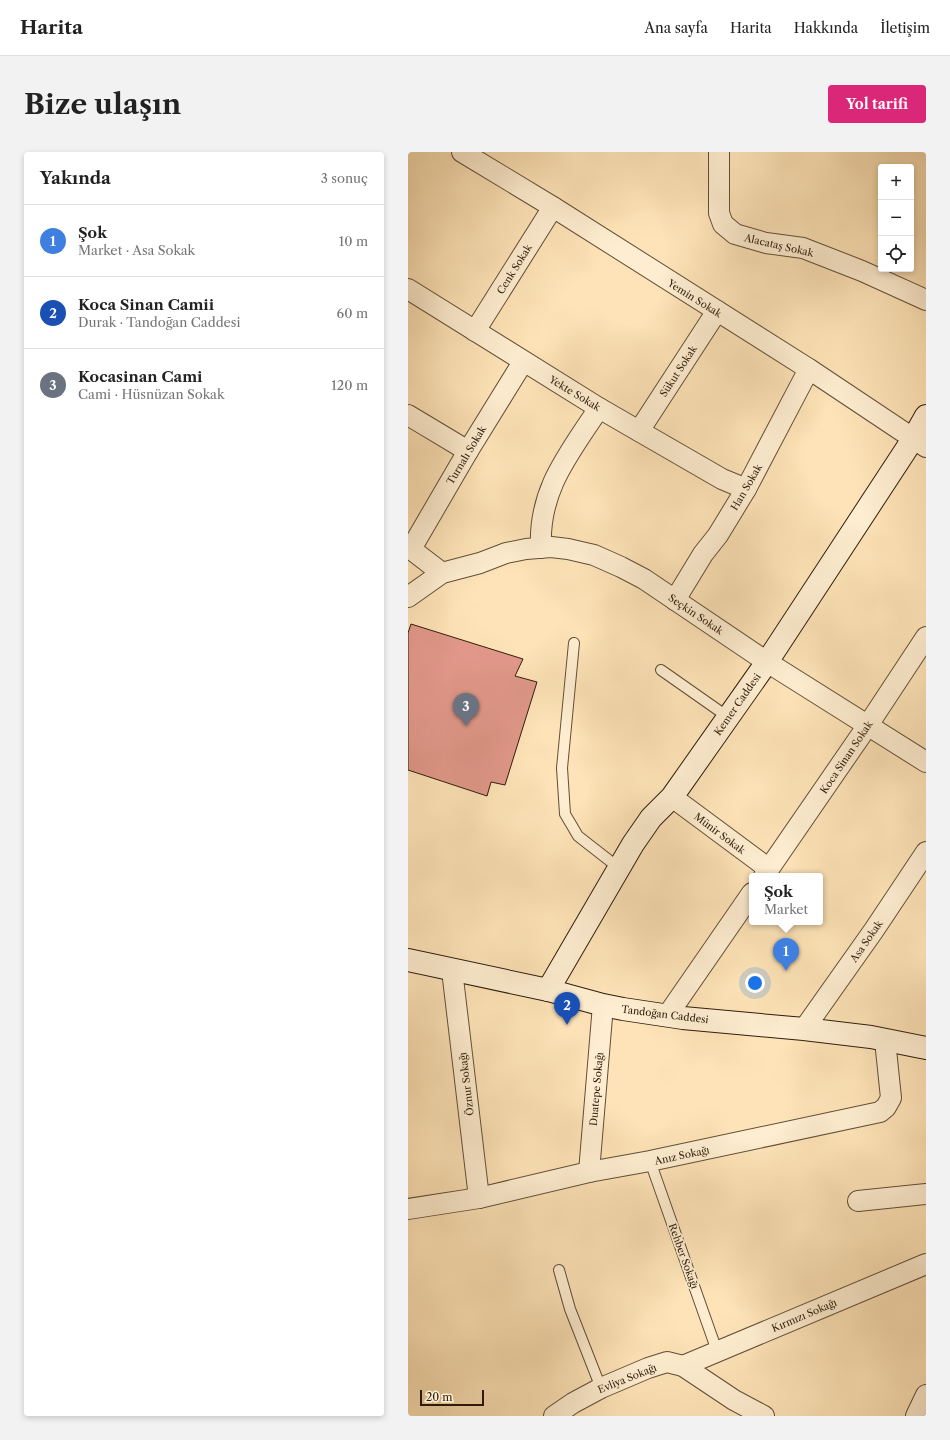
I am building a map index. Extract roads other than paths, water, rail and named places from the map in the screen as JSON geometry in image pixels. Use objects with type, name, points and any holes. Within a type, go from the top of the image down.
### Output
[{"type":"street","name":"Yemin Sokak","points":[[462,152],[553,207],[809,369],[919,443]]},
{"type":"street","name":"Alacataş Sokak","points":[[719,152],[719,213],[723,224],[735,234],[766,243],[803,248],[862,271],[926,300]]},
{"type":"street","name":"Cenk Sokak","points":[[475,330],[553,207]]},
{"type":"street","name":"Yekte Sokak","points":[[408,289],[599,408],[722,478],[746,489]]},
{"type":"street","name":"Sükut Sokak","points":[[639,430],[717,312]]},
{"type":"street","name":"Turnalı Sokak","points":[[410,548],[523,362]]},
{"type":"street","name":"Han Sokak","points":[[675,600],[746,489],[809,369]]},
{"type":"street","points":[[541,548],[542,523],[548,496],[554,480],[599,408]]},
{"type":"street","points":[[408,415],[468,451]]},
{"type":"street","name":"Kemer Caddesi","points":[[548,990],[641,831],[651,818],[672,797],[919,443],[926,416]]},
{"type":"street","name":"Seçkin Sokak","points":[[442,573],[480,563],[506,553],[541,548],[551,547],[568,549],[594,555],[644,579],[766,662],[926,762]]},
{"type":"street","points":[[408,597],[442,573],[410,548]]},
{"type":"street","name":"Koca Sinan Sokak","points":[[766,872],[868,725],[926,637]]},
{"type":"street","name":"Münir Sokak","points":[[672,797],[766,872]]},
{"type":"street","name":"Asa Sokak","points":[[804,1029],[874,930],[926,852]]},
{"type":"street","points":[[667,1016],[749,897]]},
{"type":"street","name":"Tandoğan Caddesi","points":[[408,960],[548,990],[603,1005],[667,1016],[804,1029],[885,1040],[926,1048]]},
{"type":"street","name":"Öznur Sokağı","points":[[452,970],[479,1198]]},
{"type":"street","name":"Duatepe Sokağı","points":[[589,1172],[603,1005]]},
{"type":"street","name":"Anız Sokağı","points":[[408,1208],[479,1198],[589,1172],[650,1162],[880,1112],[886,1107],[892,1098],[885,1040]]},
{"type":"street","points":[[858,1200],[926,1194]]},
{"type":"street","name":"Kırmızı Sokağı","points":[[683,1366],[926,1264]]},
{"type":"street","name":"Evliya Sokağı","points":[[554,1416],[573,1403],[601,1388],[648,1368],[667,1362],[683,1366],[730,1408],[764,1416]]},
{"type":"street","points":[[916,1416],[926,1395]]},
{"type":"lane","points":[[574,643],[562,768],[565,814],[578,836],[619,868]]},
{"type":"lane","points":[[661,670],[728,717]]},
{"type":"lane","name":"Rehber Sokağı","points":[[650,1162],[717,1351]]},
{"type":"lane","points":[[559,1270],[570,1309],[601,1388]]},
{"type":"place","name":"Kocasinan Cami","points":[[466,726]]},
{"type":"place","name":"Şok","points":[[786,971]]},
{"type":"place","name":"Koca Sinan Camii","points":[[567,1025]]}]
